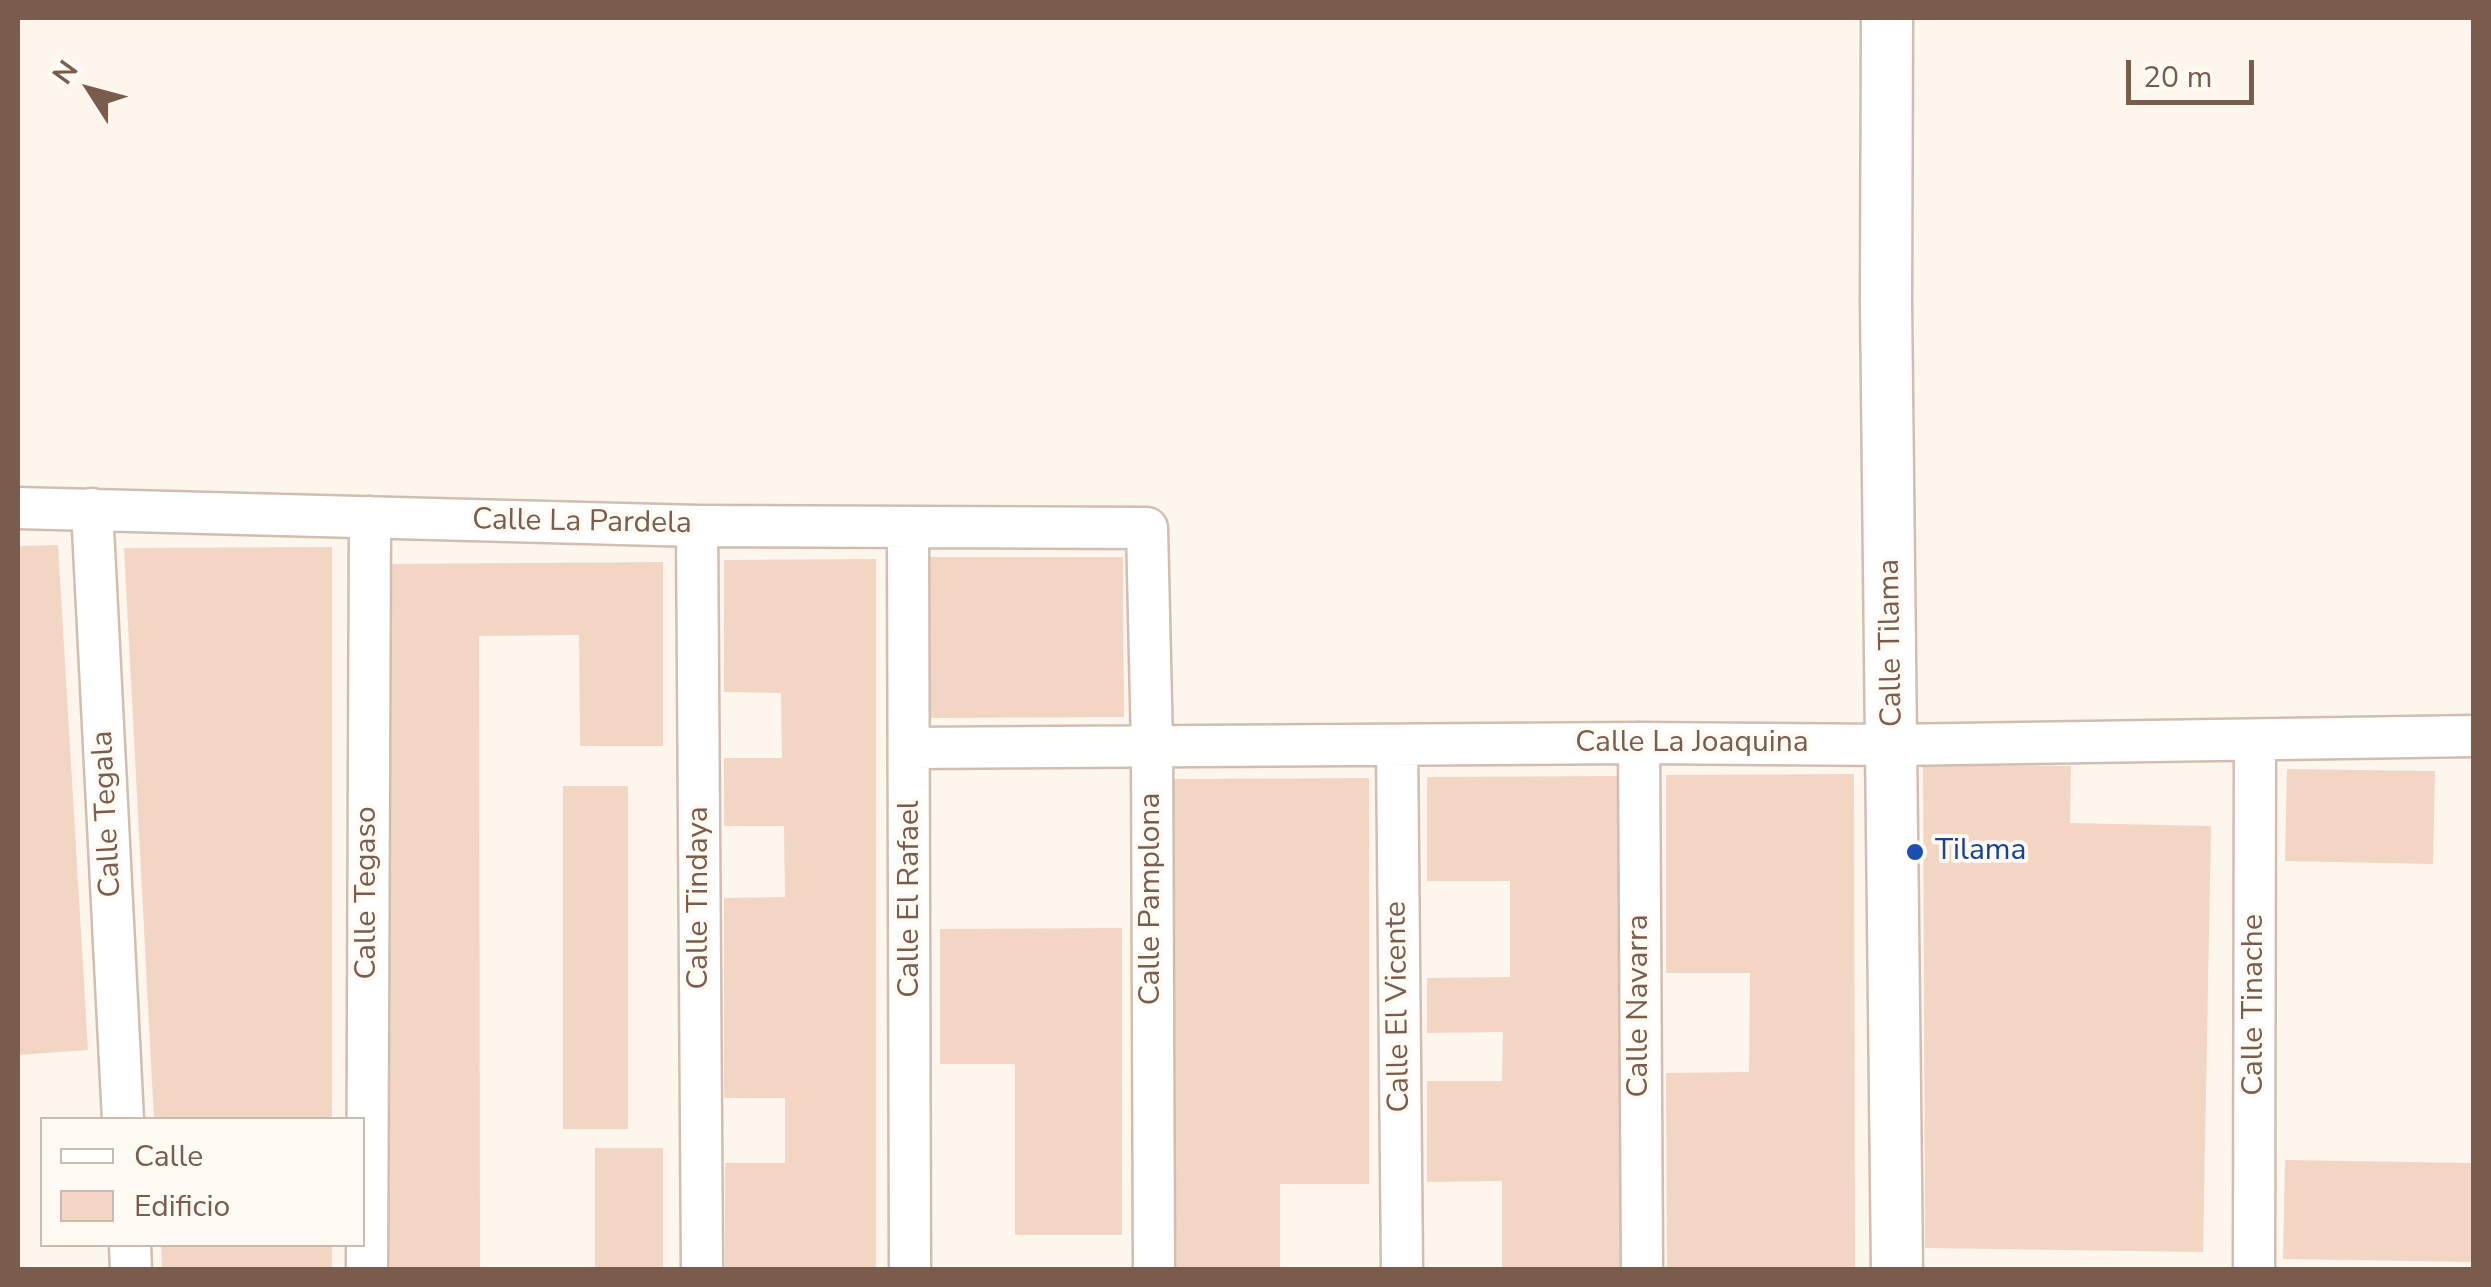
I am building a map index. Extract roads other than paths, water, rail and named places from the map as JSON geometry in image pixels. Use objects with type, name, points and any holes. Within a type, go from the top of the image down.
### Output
[{"type":"street","name":"Calle Tilama","points":[[1888,18],[1886,302],[1897,1270]]},
{"type":"street","name":"Calle La Pardela","points":[[18,508],[697,526],[1147,528]]},
{"type":"street","name":"Calle Tegala","points":[[92,509],[123,1117]]},
{"type":"street","name":"Calle Tegaso","points":[[366,1270],[370,518]]},
{"type":"street","name":"Calle Tindaya","points":[[697,526],[702,1270]]},
{"type":"street","name":"Calle El Rafael","points":[[908,528],[910,1270]]},
{"type":"street","name":"Calle Pamplona","points":[[1147,528],[1154,1270]]},
{"type":"street","name":"Calle La Joaquina","points":[[911,748],[1893,745],[2474,736]]},
{"type":"street","name":"Calle Tinache","points":[[2254,1270],[2256,740]]},
{"type":"street","name":"Calle Navarra","points":[[1639,743],[1642,1270]]},
{"type":"street","name":"Calle El Vicente","points":[[1397,745],[1402,1270]]},
{"type":"place","name":"Tilama","points":[[1915,852]]}]
